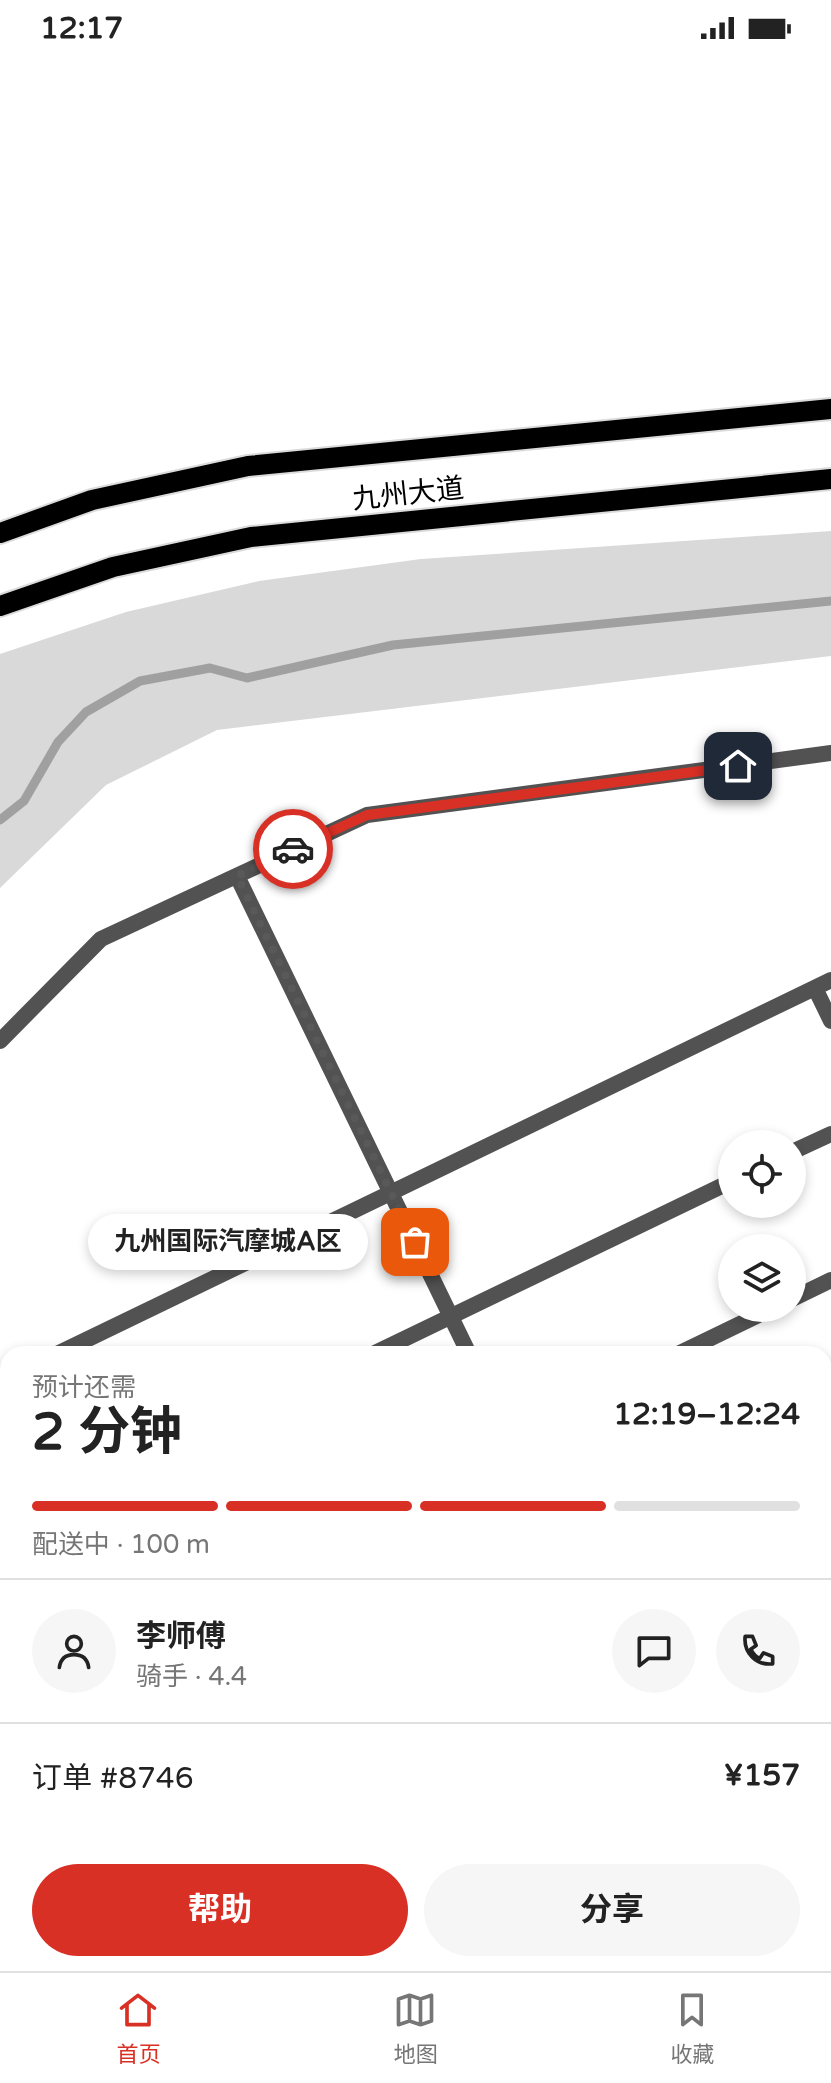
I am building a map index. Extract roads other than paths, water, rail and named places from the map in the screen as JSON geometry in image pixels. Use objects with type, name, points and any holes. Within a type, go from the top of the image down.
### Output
[{"type":"main road","name":"九州大道","points":[[0,533],[92,500],[248,466],[831,409]]},
{"type":"main road","name":"九州大道","points":[[0,606],[113,567],[251,537],[831,479]]},
{"type":"lane","points":[[0,1041],[101,939],[367,815],[831,753]]},
{"type":"lane","points":[[237,876],[465,1346]]},
{"type":"lane","points":[[74,1346],[831,980]]},
{"type":"lane","points":[[815,988],[831,1021]]},
{"type":"lane","points":[[806,1146],[831,1134]]},
{"type":"lane","points":[[389,1346],[718,1188]]},
{"type":"lane","points":[[806,1292],[831,1280]]},
{"type":"lane","points":[[695,1346],[744,1322]]},
{"type":"waterway","points":[[0,820],[24,801],[58,742],[86,712],[140,681],[210,668],[247,678],[393,645],[831,601]]},
{"type":"place","name":"九州国际汽摩城A区","points":[[415,1242]]}]
